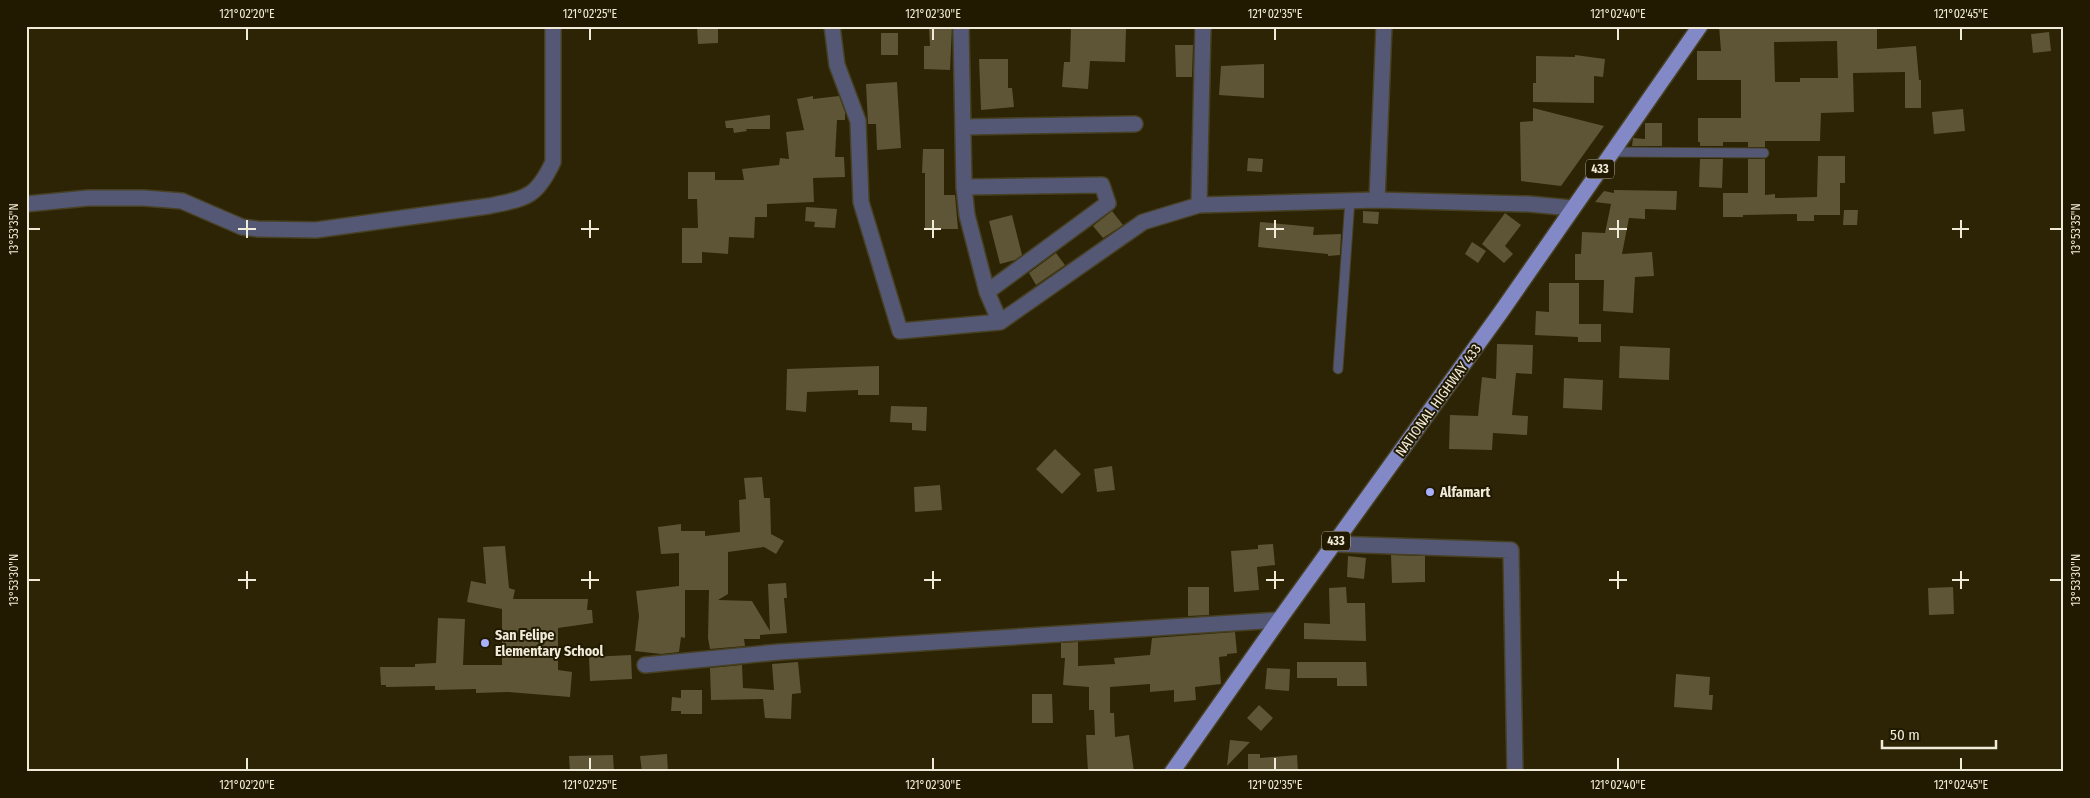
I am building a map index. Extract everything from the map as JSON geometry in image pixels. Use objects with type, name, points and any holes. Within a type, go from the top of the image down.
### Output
[{"type":"main road","name":"NATIONAL HIGHWAY 433","points":[[1172,772],[1278,620],[1501,312],[1700,26]]},
{"type":"street","points":[[26,204],[88,198],[163,199],[182,201],[242,227],[316,230],[514,201],[534,192],[544,180],[553,162],[554,26]]},
{"type":"street","points":[[832,26],[837,66],[858,121],[861,202],[900,331],[1000,322],[1143,222],[1199,205],[1376,200],[1529,204],[1572,208]]},
{"type":"street","points":[[961,26],[964,187],[967,216],[987,292],[1000,322]]},
{"type":"street","points":[[1199,205],[1203,26]]},
{"type":"street","points":[[1376,200],[1384,26]]},
{"type":"street","points":[[964,126],[1135,124]]},
{"type":"street","points":[[964,187],[1102,185],[1108,203],[987,292]]},
{"type":"street","points":[[1334,544],[1511,550],[1516,772]]},
{"type":"street","points":[[645,665],[779,652],[1278,620]]},
{"type":"lane","points":[[1612,152],[1764,153]]},
{"type":"lane","points":[[1338,368],[1350,200]]},
{"type":"building","points":[[697,26],[718,26],[718,43],[698,44]]},
{"type":"building","points":[[929,26],[952,26],[950,70],[924,69],[924,46],[930,46]]},
{"type":"building","points":[[1071,26],[1107,26],[1107,29],[1126,29],[1125,62],[1090,61],[1088,89],[1062,87],[1064,62],[1070,62]]},
{"type":"building","points":[[1719,26],[1877,26],[1877,49],[1916,46],[1919,80],[1921,80],[1921,108],[1905,108],[1905,72],[1853,73],[1854,112],[1821,113],[1820,141],[1765,141],[1765,147],[1748,147],[1748,142],[1723,142],[1723,146],[1700,146],[1700,142],[1698,142],[1698,118],[1741,118],[1741,80],[1697,80],[1697,51],[1721,51]],"holes":[[[1837,41],[1838,78],[1800,78],[1800,82],[1775,82],[1774,42]]]},
{"type":"building","points":[[2049,32],[2051,51],[2033,53],[2031,34]]},
{"type":"building","points":[[881,33],[898,33],[898,55],[881,55]]},
{"type":"building","points":[[1175,45],[1193,45],[1192,77],[1176,77]]},
{"type":"building","points":[[1575,55],[1605,59],[1603,77],[1594,76],[1594,103],[1533,102],[1533,83],[1536,83],[1536,56],[1575,57]]},
{"type":"building","points":[[979,59],[1008,59],[1008,88],[1012,88],[1014,107],[981,110]]},
{"type":"building","points":[[1264,64],[1264,98],[1219,95],[1221,66]]},
{"type":"building","points":[[897,82],[901,148],[877,150],[876,124],[868,124],[866,84]]},
{"type":"building","points":[[813,96],[813,99],[839,96],[845,112],[845,120],[837,120],[835,157],[844,157],[845,177],[813,178],[814,202],[767,204],[767,217],[755,217],[754,238],[729,237],[728,254],[702,252],[702,263],[682,263],[682,228],[698,228],[697,199],[688,199],[688,172],[715,172],[715,180],[744,180],[742,169],[779,165],[780,158],[789,159],[786,132],[804,130],[797,99]]},
{"type":"building","points":[[1533,108],[1604,126],[1561,186],[1521,181],[1520,122],[1533,121]]},
{"type":"building","points":[[1963,109],[1965,131],[1934,134],[1932,112]]},
{"type":"building","points":[[770,115],[770,129],[746,129],[747,131],[734,133],[733,128],[726,128],[725,121]]},
{"type":"building","points":[[1645,123],[1662,123],[1662,146],[1632,146],[1633,138],[1645,139]]},
{"type":"building","points":[[923,149],[944,149],[944,195],[955,195],[958,229],[925,229],[925,173],[922,173]]},
{"type":"building","points":[[1818,156],[1845,156],[1845,183],[1840,183],[1840,215],[1814,215],[1814,221],[1797,221],[1797,214],[1723,217],[1723,193],[1748,193],[1748,159],[1765,159],[1765,195],[1775,194],[1775,198],[1817,197]]},
{"type":"building","points":[[1248,158],[1263,159],[1262,172],[1247,171]]},
{"type":"building","points":[[1700,159],[1723,159],[1722,188],[1699,187]]},
{"type":"building","points":[[1614,190],[1677,191],[1676,210],[1645,209],[1645,219],[1629,218],[1622,254],[1652,252],[1654,276],[1635,277],[1633,313],[1603,311],[1604,280],[1575,280],[1575,254],[1581,254],[1582,232],[1605,233],[1611,204],[1595,202],[1604,191],[1614,193]]},
{"type":"building","points":[[806,207],[837,209],[835,228],[814,227],[815,222],[805,221]]},
{"type":"building","points":[[1844,210],[1858,210],[1857,225],[1843,225]]},
{"type":"building","points":[[1112,211],[1123,225],[1103,238],[1093,226]]},
{"type":"building","points":[[1363,211],[1379,212],[1378,224],[1363,223]]},
{"type":"building","points":[[1505,213],[1521,225],[1505,246],[1513,254],[1504,263],[1482,244]]},
{"type":"building","points":[[1012,215],[1022,255],[1015,260],[1000,264],[989,221]]},
{"type":"building","points":[[1260,222],[1314,227],[1313,235],[1341,234],[1340,255],[1328,256],[1328,254],[1258,247]]},
{"type":"building","points":[[1472,242],[1486,251],[1478,263],[1465,254]]},
{"type":"building","points":[[1056,253],[1065,265],[1036,285],[1029,273]]},
{"type":"building","points":[[1549,283],[1579,283],[1579,324],[1601,324],[1601,342],[1578,342],[1578,337],[1535,335],[1536,311],[1549,312]]},
{"type":"building","points":[[1497,344],[1533,345],[1532,374],[1516,373],[1512,415],[1528,416],[1527,435],[1493,433],[1492,450],[1449,449],[1450,415],[1478,416],[1482,377],[1496,379]]},
{"type":"building","points":[[1620,346],[1670,348],[1669,380],[1619,378]]},
{"type":"building","points":[[879,366],[879,395],[858,395],[858,390],[807,392],[806,412],[786,410],[787,369]]},
{"type":"building","points":[[1564,378],[1603,380],[1602,410],[1563,408]]},
{"type":"building","points":[[891,406],[927,407],[926,431],[912,430],[912,423],[890,422]]},
{"type":"building","points":[[1055,449],[1081,474],[1062,494],[1036,469]]},
{"type":"building","points":[[1112,466],[1115,490],[1097,492],[1094,469]]},
{"type":"building","points":[[762,477],[764,498],[770,498],[771,534],[784,541],[776,554],[764,547],[728,552],[728,594],[718,600],[752,601],[770,631],[768,584],[786,583],[787,598],[784,598],[787,633],[760,635],[760,639],[744,639],[745,646],[710,649],[708,638],[709,590],[685,590],[685,638],[681,637],[679,652],[661,654],[635,651],[639,616],[636,591],[679,586],[679,553],[661,554],[658,527],[681,524],[681,531],[705,531],[705,536],[740,532],[739,500],[746,499],[744,478]]},
{"type":"building","points":[[940,485],[942,510],[915,512],[914,487]]},
{"type":"building","points":[[1273,544],[1275,565],[1257,567],[1259,590],[1234,592],[1231,551],[1258,549],[1258,545]]},
{"type":"building","points":[[505,546],[509,588],[515,590],[513,599],[588,599],[587,610],[592,610],[593,623],[558,628],[558,670],[572,672],[570,697],[508,692],[476,693],[476,689],[435,690],[435,686],[386,687],[386,685],[381,685],[380,667],[415,667],[415,664],[436,663],[438,618],[465,619],[463,665],[502,665],[502,609],[467,602],[471,581],[486,584],[483,547]]},
{"type":"building","points":[[1391,555],[1425,556],[1425,582],[1392,583]]},
{"type":"building","points":[[1348,556],[1366,558],[1364,579],[1347,577]]},
{"type":"building","points":[[1188,587],[1209,587],[1209,615],[1188,616]]},
{"type":"building","points":[[1346,587],[1347,603],[1365,603],[1366,641],[1304,639],[1304,623],[1330,624],[1329,588]]},
{"type":"building","points":[[1953,587],[1954,614],[1929,615],[1928,588]]},
{"type":"building","points":[[1235,632],[1237,653],[1219,657],[1221,684],[1195,687],[1196,700],[1174,702],[1174,690],[1150,692],[1150,684],[1110,687],[1110,713],[1114,713],[1115,737],[1129,735],[1134,772],[1088,772],[1086,735],[1095,735],[1094,710],[1089,710],[1089,687],[1063,685],[1065,658],[1061,658],[1061,643],[1078,642],[1078,666],[1115,664],[1114,658],[1150,655],[1152,638]]},
{"type":"building","points":[[631,655],[632,679],[590,681],[589,657]]},
{"type":"building","points":[[798,662],[801,693],[792,694],[791,719],[765,718],[763,699],[711,700],[710,668],[742,665],[743,688],[774,690],[772,664]]},
{"type":"building","points":[[1297,662],[1366,662],[1367,686],[1337,686],[1337,678],[1297,678]]},
{"type":"building","points":[[1267,668],[1290,669],[1289,691],[1265,689]]},
{"type":"building","points":[[1676,674],[1710,677],[1709,695],[1713,695],[1712,710],[1674,707]]},
{"type":"building","points":[[681,690],[702,690],[702,714],[681,714],[681,711],[671,711],[672,697],[681,698]]},
{"type":"building","points":[[1032,694],[1052,694],[1053,723],[1032,723]]},
{"type":"building","points":[[1259,705],[1273,718],[1261,731],[1247,718]]},
{"type":"building","points":[[1230,740],[1250,742],[1227,766]]},
{"type":"building","points":[[667,754],[668,772],[642,772],[640,756]]},
{"type":"building","points":[[1248,754],[1260,754],[1260,758],[1297,755],[1298,772],[1248,771]]},
{"type":"building","points":[[613,755],[614,772],[570,772],[569,756]]},
{"type":"place","name":"Alfamart","points":[[1430,492]]},
{"type":"place","name":"San Felipe Elementary School","points":[[485,643]]}]
